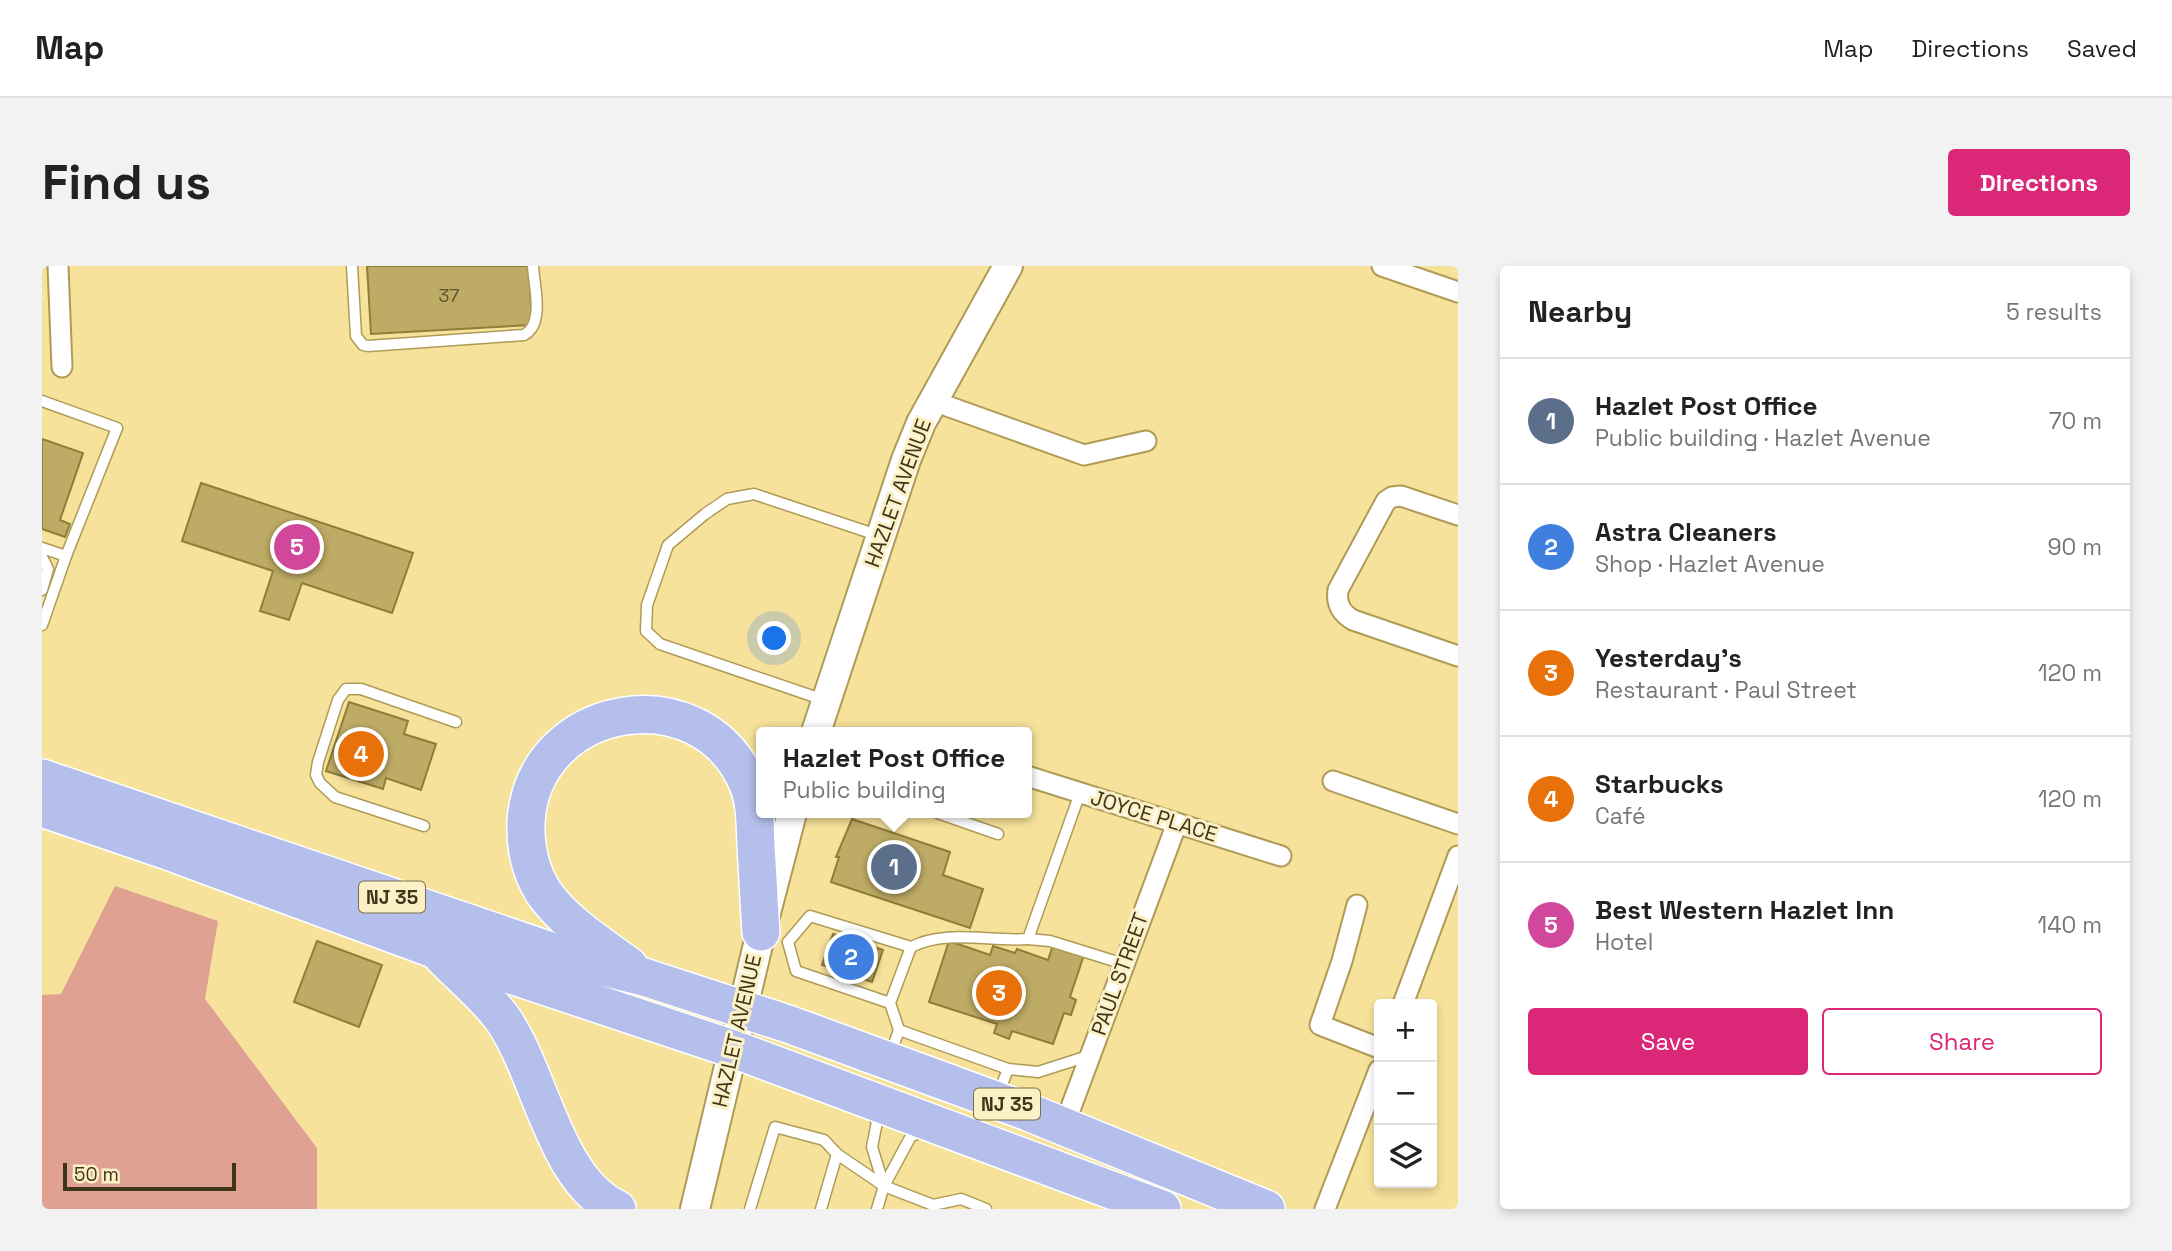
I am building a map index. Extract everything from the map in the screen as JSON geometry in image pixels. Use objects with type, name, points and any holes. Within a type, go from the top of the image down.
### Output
[{"type":"highway","points":[[643,976],[565,917],[538,882],[527,851],[527,810],[541,770],[570,738],[590,725],[617,716],[666,716],[689,724],[719,743],[735,760],[748,784],[754,806],[774,937]]},
{"type":"highway","name":"NJ 35","points":[[42,778],[586,963],[643,976],[743,1009],[893,1046],[1002,1084],[1064,1126],[1266,1209]]},
{"type":"highway","name":"NJ 35","points":[[42,808],[165,850],[436,950],[733,1049],[1162,1209]]},
{"type":"highway","points":[[436,950],[502,1018],[524,1057],[566,1155],[578,1176],[593,1193],[617,1209]]},
{"type":"street","points":[[58,266],[62,367]]},
{"type":"street","name":"HAZLET AVENUE","points":[[818,727],[906,460],[921,423],[1008,266]]},
{"type":"street","points":[[1382,266],[1458,292]]},
{"type":"street","points":[[933,401],[1084,455],[1146,441]]},
{"type":"street","points":[[1458,515],[1401,496],[1386,501],[1338,590],[1336,600],[1343,614],[1353,620],[1458,656]]},
{"type":"street","name":"JOYCE PLACE","points":[[1032,778],[1282,856]]},
{"type":"street","points":[[1333,781],[1458,824]]},
{"type":"street","name":"HAZLET AVENUE","points":[[695,1209],[743,1009],[774,937],[791,818]]},
{"type":"street","name":"PAUL STREET","points":[[1064,1126],[1177,823]]},
{"type":"street","points":[[1405,999],[1458,856]]},
{"type":"street","points":[[1357,905],[1342,961],[1320,1025],[1374,1046]]},
{"type":"street","points":[[1325,1209],[1374,1083]]},
{"type":"lane","points":[[352,266],[356,336],[363,345],[368,346],[524,335],[530,332],[536,318],[533,266]]},
{"type":"lane","points":[[42,401],[117,428],[66,556],[42,625]]},
{"type":"lane","points":[[827,701],[660,644],[646,631],[647,604],[658,569],[668,545],[705,514],[727,499],[754,494],[881,537]]},
{"type":"lane","points":[[42,548],[66,556]]},
{"type":"lane","points":[[42,557],[48,569],[42,590]]},
{"type":"lane","points":[[424,826],[335,797],[320,783],[316,775],[318,762],[338,700],[346,689],[361,689],[456,722]]},
{"type":"lane","points":[[1028,939],[1080,793]]},
{"type":"lane","points":[[952,818],[998,834]]},
{"type":"lane","points":[[890,1003],[796,971],[774,937],[810,916],[911,947]]},
{"type":"lane","points":[[893,1046],[890,1003],[911,947],[927,939],[951,937],[1050,941],[1124,964]]},
{"type":"lane","points":[[1002,1084],[1090,1055]]},
{"type":"lane","points":[[860,1096],[877,1122],[872,1147],[884,1185]]},
{"type":"lane","points":[[750,1209],[775,1126],[824,1140],[837,1154],[884,1185],[935,1207],[961,1199],[986,1209]]},
{"type":"lane","points":[[877,1209],[884,1185],[911,1136],[944,1126]]},
{"type":"lane","points":[[821,1209],[837,1154]]},
{"type":"shaded area","points":[[115,886],[218,921],[205,999],[317,1148],[317,1209],[42,1209],[42,995],[61,994]]},
{"type":"building","points":[[367,266],[529,266],[532,325],[371,334]]},
{"type":"building","points":[[42,439],[83,453],[60,520],[70,524],[65,537],[42,529]]},
{"type":"building","points":[[201,483],[413,553],[392,613],[302,583],[289,620],[260,611],[273,571],[182,541]]},
{"type":"building","points":[[349,702],[408,721],[404,734],[436,744],[421,790],[386,778],[383,789],[326,771]]},
{"type":"building","points":[[852,819],[950,852],[943,875],[983,889],[970,928],[831,882],[839,857],[836,857]]},
{"type":"building","points":[[833,934],[883,950],[872,982],[822,965]]},
{"type":"building","points":[[317,941],[382,965],[359,1027],[294,1002]]},
{"type":"building","points":[[949,941],[990,955],[993,946],[1015,953],[1017,949],[1048,960],[1053,945],[1084,955],[1070,997],[1076,1000],[1071,1015],[1064,1013],[1053,1044],[1012,1031],[1009,1039],[994,1033],[997,1024],[929,1002]]},
{"type":"place","name":"Best Western Hazlet Inn","points":[[297,547]]},
{"type":"place","name":"Starbucks","points":[[361,754]]},
{"type":"place","name":"Hazlet Post Office","points":[[894,867]]},
{"type":"place","name":"Astra Cleaners","points":[[851,957]]},
{"type":"place","name":"Yesterday's","points":[[999,993]]}]
